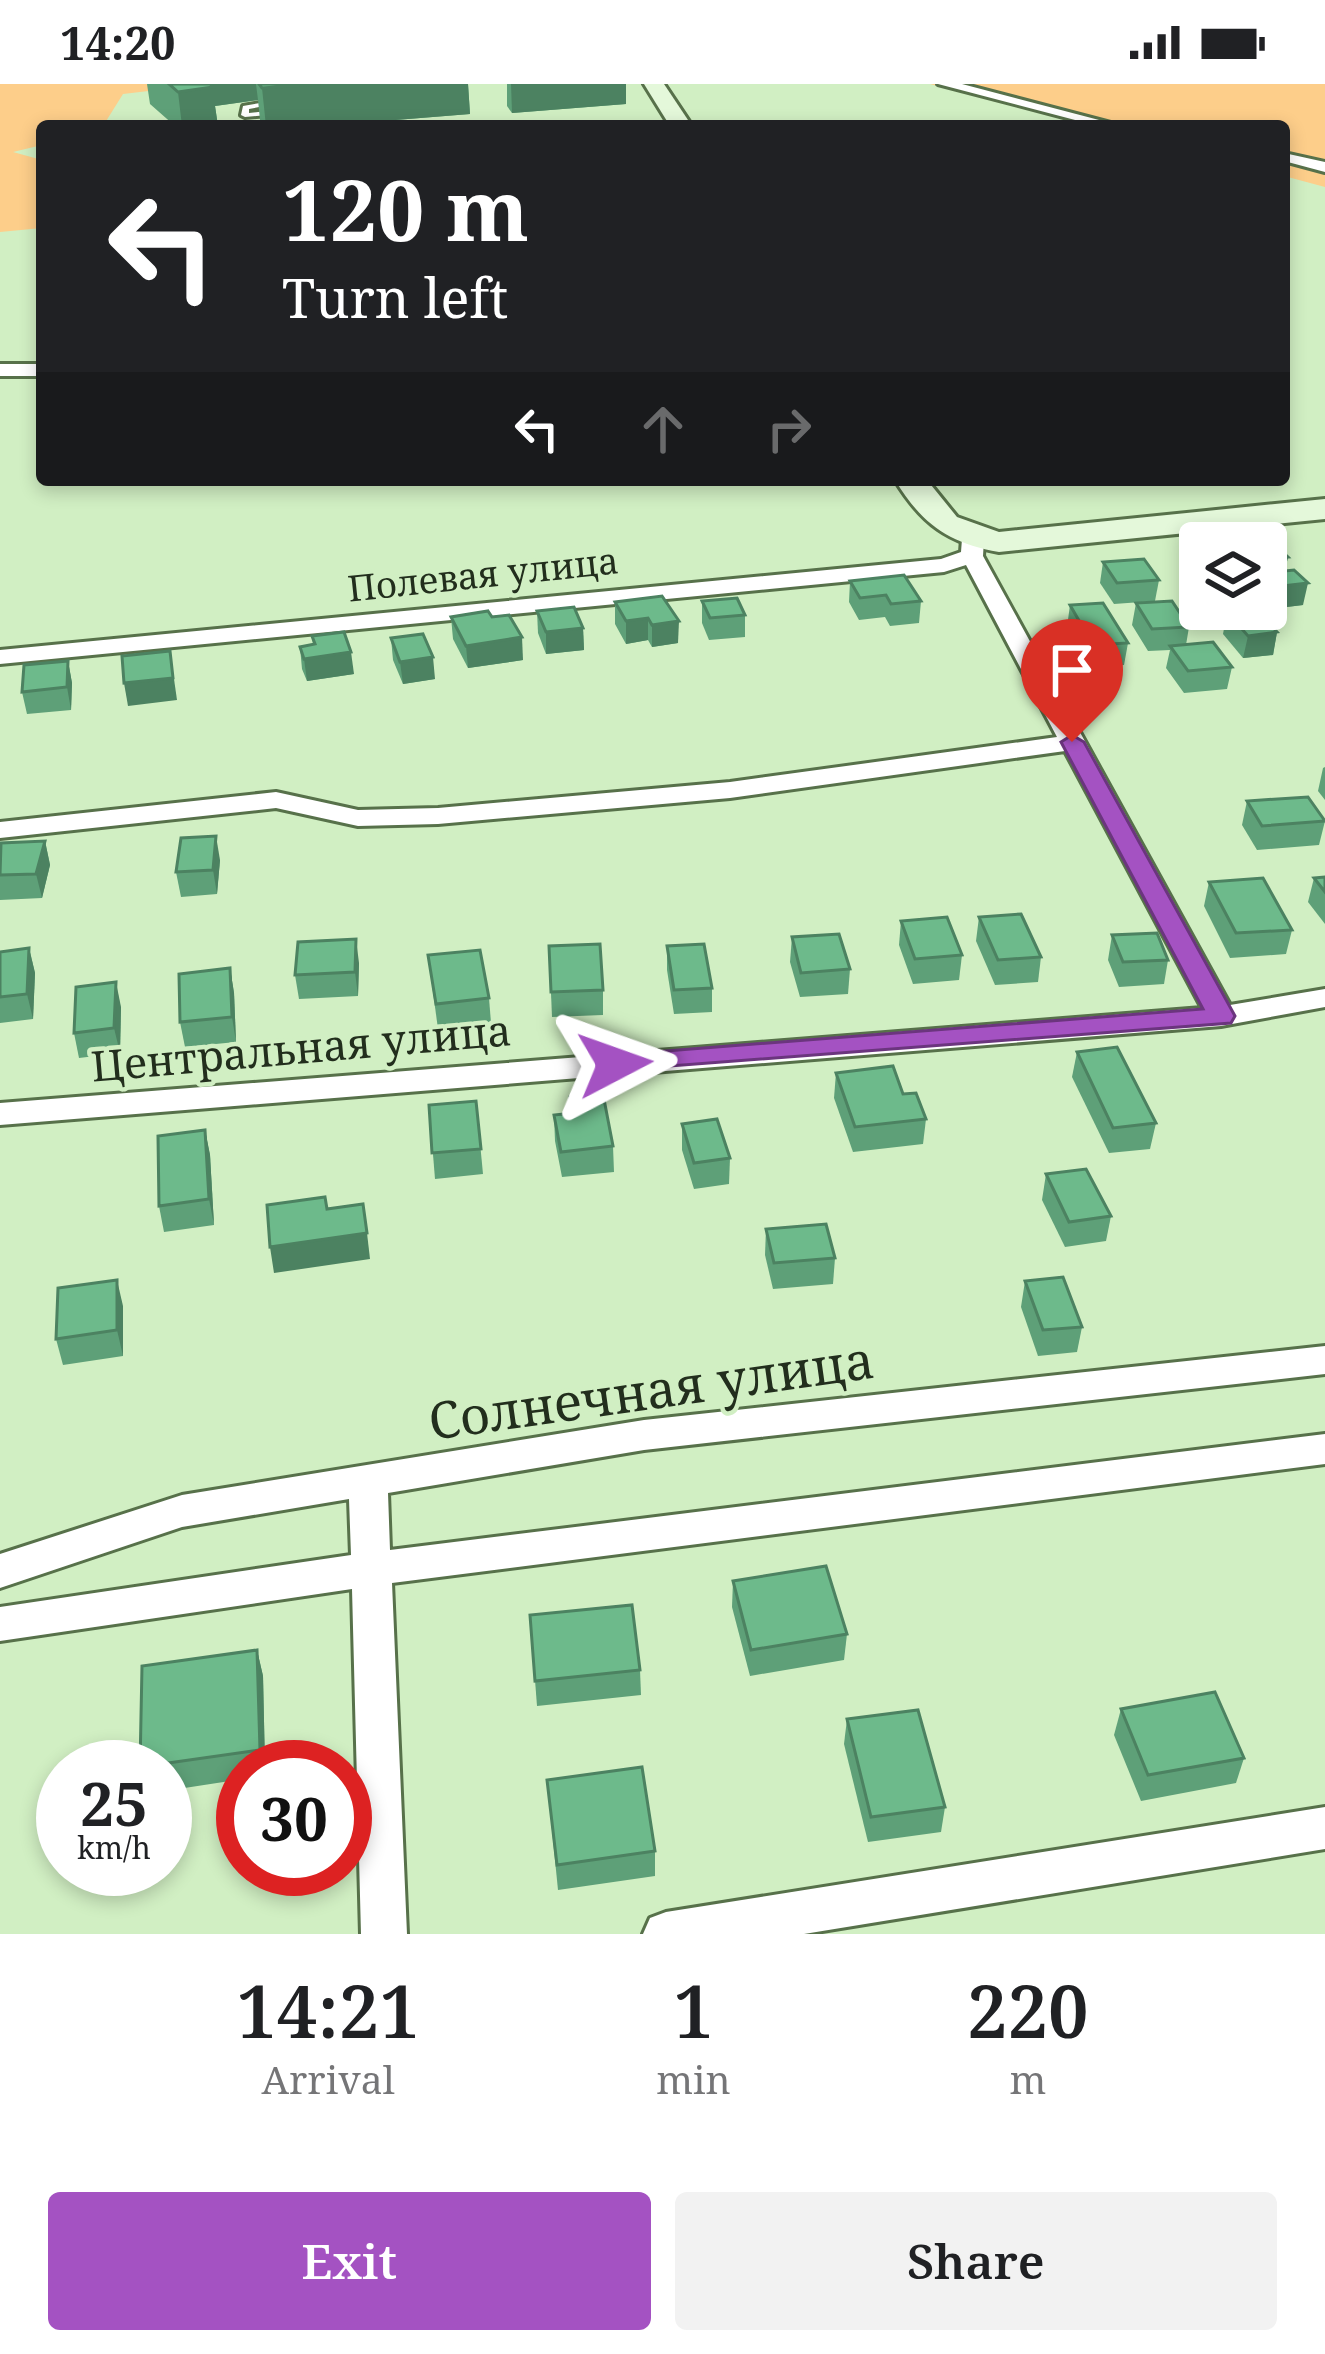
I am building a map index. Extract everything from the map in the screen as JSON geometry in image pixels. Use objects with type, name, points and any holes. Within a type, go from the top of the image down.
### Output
[{"type":"main road","points":[[654,84],[677,120]]},
{"type":"main road","points":[[914,486],[930,514],[973,547],[1325,509]]},
{"type":"street","points":[[945,84],[1090,120]]},
{"type":"street","points":[[1290,159],[1325,167]]},
{"type":"street","points":[[0,370],[36,370]]},
{"type":"street","points":[[973,547],[1072,742],[1221,1016]]},
{"type":"street","name":"Полевая улица","points":[[0,657],[944,565],[973,547]]},
{"type":"street","points":[[0,830],[276,800],[358,818],[438,816],[730,790],[1072,742]]},
{"type":"street","name":"Центральная улица","points":[[0,1114],[1221,1016],[1325,998]]},
{"type":"street","name":"Солнечная улица","points":[[0,1571],[182,1510],[644,1435],[1325,1360]]},
{"type":"street","points":[[0,1624],[371,1569],[1325,1449]]},
{"type":"street","points":[[368,1479],[384,1934]]},
{"type":"street","points":[[666,1934],[1325,1828]]},
{"type":"lane","points":[[288,106],[245,115],[244,107],[288,106]]},
{"type":"shaded area","points":[[0,84],[208,84],[123,94],[107,120],[36,120],[36,146],[13,152],[36,158],[36,229],[0,232]]},
{"type":"shaded area","points":[[930,84],[1325,84],[1325,187],[1290,178],[1290,120],[1068,120]]},
{"type":"building","points":[[169,84],[210,84],[213,87],[178,92]]},
{"type":"building","points":[[259,84],[320,84],[262,88]]},
{"type":"building","points":[[1144,559],[1159,580],[1117,583],[1103,562]]},
{"type":"building","points":[[1294,570],[1308,583],[1287,585],[1287,571]]},
{"type":"building","points":[[904,575],[921,601],[891,604],[886,595],[860,598],[850,581]]},
{"type":"building","points":[[662,596],[679,621],[652,625],[648,618],[626,621],[615,602]]},
{"type":"building","points":[[737,598],[745,615],[710,618],[702,601]]},
{"type":"building","points":[[1172,601],[1179,612],[1179,628],[1152,629],[1136,603]]},
{"type":"building","points":[[1103,603],[1128,643],[1093,645],[1070,605]]},
{"type":"building","points":[[574,607],[583,628],[546,632],[537,611]]},
{"type":"building","points":[[488,611],[492,617],[509,615],[522,637],[466,646],[451,617]]},
{"type":"building","points":[[1243,630],[1277,632],[1248,636]]},
{"type":"building","points":[[344,632],[351,652],[304,659],[300,647],[315,644],[312,636]]},
{"type":"building","points":[[423,634],[433,657],[400,662],[391,638]]},
{"type":"building","points":[[1213,642],[1232,667],[1188,671],[1170,646]]},
{"type":"building","points":[[170,651],[173,678],[124,683],[122,656]]},
{"type":"building","points":[[68,661],[67,687],[22,692],[24,665]]},
{"type":"building","points":[[1308,797],[1325,821],[1262,826],[1247,801]]},
{"type":"building","points":[[216,836],[213,870],[176,872],[181,838]]},
{"type":"building","points":[[45,841],[36,874],[0,875],[1,843]]},
{"type":"building","points":[[1263,878],[1292,930],[1236,933],[1209,882]]},
{"type":"building","points":[[1021,914],[1041,957],[998,960],[979,917]]},
{"type":"building","points":[[947,917],[962,955],[915,959],[901,921]]},
{"type":"building","points":[[1157,933],[1168,960],[1123,962],[1112,935]]},
{"type":"building","points":[[839,934],[850,969],[801,973],[792,937]]},
{"type":"building","points":[[356,939],[355,972],[295,975],[298,942]]},
{"type":"building","points":[[600,944],[603,990],[551,992],[549,946]]},
{"type":"building","points":[[704,944],[712,988],[674,990],[667,946]]},
{"type":"building","points":[[29,948],[27,994],[0,997],[0,952]]},
{"type":"building","points":[[480,950],[489,998],[436,1004],[428,955]]},
{"type":"building","points":[[230,968],[232,1017],[180,1022],[179,974]]},
{"type":"building","points":[[116,982],[114,1028],[74,1033],[76,987]]},
{"type":"building","points":[[1117,1047],[1156,1123],[1113,1128],[1077,1052]]},
{"type":"building","points":[[893,1066],[903,1094],[916,1093],[926,1119],[855,1127],[836,1073]]},
{"type":"building","points":[[603,1094],[613,1146],[561,1152],[554,1115],[573,1113],[570,1097]]},
{"type":"building","points":[[476,1101],[481,1149],[432,1153],[429,1105]]},
{"type":"building","points":[[717,1119],[730,1158],[694,1163],[682,1124]]},
{"type":"building","points":[[205,1130],[209,1199],[159,1206],[158,1136]]},
{"type":"building","points":[[1086,1169],[1111,1216],[1069,1222],[1046,1174]]},
{"type":"building","points":[[325,1197],[327,1209],[363,1204],[367,1233],[270,1247],[267,1205]]},
{"type":"building","points":[[826,1224],[835,1258],[774,1263],[766,1229]]},
{"type":"building","points":[[1063,1277],[1082,1327],[1043,1330],[1025,1281]]},
{"type":"building","points":[[117,1280],[117,1330],[56,1339],[58,1288]]},
{"type":"building","points":[[826,1566],[847,1634],[751,1650],[733,1581]]},
{"type":"building","points":[[632,1605],[640,1670],[535,1681],[530,1615]]},
{"type":"building","points":[[257,1650],[260,1740],[216,1740],[216,1756],[192,1760],[192,1740],[141,1740],[142,1666]]},
{"type":"building","points":[[1215,1692],[1244,1758],[1148,1775],[1121,1709]]},
{"type":"building","points":[[918,1710],[945,1807],[871,1817],[847,1719]]},
{"type":"building","points":[[642,1767],[655,1851],[557,1865],[547,1780]]},
{"type":"route","points":[[615,1064],[1221,1016],[1072,742]]}]
